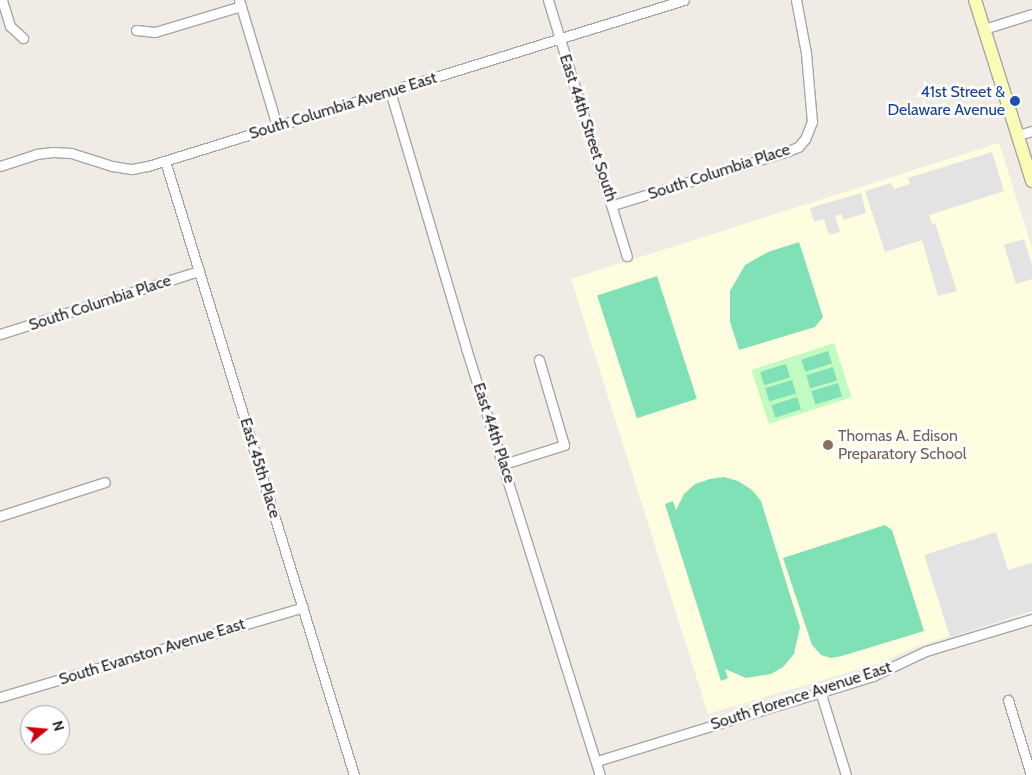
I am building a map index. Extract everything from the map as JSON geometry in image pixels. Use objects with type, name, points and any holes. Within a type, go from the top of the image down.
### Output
[{"type":"main road","points":[[974,0],[1032,181]]},
{"type":"street","points":[[2,0],[10,26],[23,38]]},
{"type":"street","name":"East 44th Street South","points":[[548,0],[628,256]]},
{"type":"street","name":"South Columbia Avenue East","points":[[0,166],[36,154],[53,152],[71,153],[112,166],[132,168],[165,161],[684,0]]},
{"type":"street","name":"South Columbia Place","points":[[613,206],[798,147],[805,139],[812,122],[806,53],[796,0]]},
{"type":"street","points":[[136,30],[155,32],[240,3],[277,126]]},
{"type":"street","points":[[984,30],[1032,14]]},
{"type":"street","name":"East 44th Place","points":[[390,91],[466,348],[504,464],[600,775]]},
{"type":"street","points":[[1018,135],[1032,131]]},
{"type":"street","name":"East 45th Place","points":[[165,161],[354,775]]},
{"type":"street","name":"South Columbia Place","points":[[0,334],[199,271]]},
{"type":"street","points":[[504,464],[564,445],[539,360]]},
{"type":"street","points":[[0,516],[105,482]]},
{"type":"street","name":"South Evanston Avenue East","points":[[0,697],[303,607]]},
{"type":"street","name":"South Florence Avenue East","points":[[597,761],[873,676],[926,652],[1032,619]]},
{"type":"street","points":[[820,692],[846,775]]},
{"type":"street","points":[[1008,700],[1029,759],[1031,775]]},
{"type":"shaded area","name":"Thomas A. Edison Preparatory School","points":[[999,143],[1032,248],[1032,612],[917,646],[883,662],[708,714],[571,279]]},
{"type":"shaded area","points":[[992,152],[1004,191],[929,215],[932,224],[935,223],[957,291],[938,296],[922,240],[885,252],[865,191],[891,183],[894,189],[910,184],[908,178]]},
{"type":"shaded area","points":[[861,193],[866,213],[843,220],[842,214],[835,216],[840,232],[829,235],[824,219],[814,222],[810,208]]},
{"type":"shaded area","points":[[1024,239],[1032,265],[1032,279],[1016,284],[1004,245]]},
{"type":"shaded area","points":[[996,532],[1008,570],[1032,563],[1032,611],[950,637],[924,555]]},
{"type":"green space","points":[[799,242],[823,317],[815,327],[739,350],[730,322],[730,291],[745,265],[768,252]]},
{"type":"green space","points":[[657,276],[697,399],[637,418],[597,295]]},
{"type":"green space","points":[[834,343],[852,397],[769,424],[751,370]]},
{"type":"green space","points":[[828,351],[832,363],[805,372],[801,360]]},
{"type":"green space","points":[[786,364],[790,377],[764,385],[760,372]]},
{"type":"green space","points":[[833,367],[837,380],[810,389],[806,375]]},
{"type":"green space","points":[[792,380],[796,393],[769,402],[765,388]]},
{"type":"green space","points":[[838,383],[842,396],[815,405],[811,391]]},
{"type":"green space","points":[[797,397],[801,409],[775,418],[771,405]]},
{"type":"green space","points":[[724,477],[738,481],[752,490],[761,501],[800,627],[794,654],[783,667],[771,674],[746,678],[725,669],[728,678],[721,681],[665,504],[673,501],[676,510],[684,494],[695,484]]},
{"type":"green space","points":[[885,525],[892,530],[924,631],[842,656],[831,658],[821,655],[812,645],[783,558]]},
{"type":"place","name":"41st Street & Delaware Avenue","points":[[1015,101]]},
{"type":"place","name":"Thomas A. Edison Preparatory School","points":[[828,445]]}]
